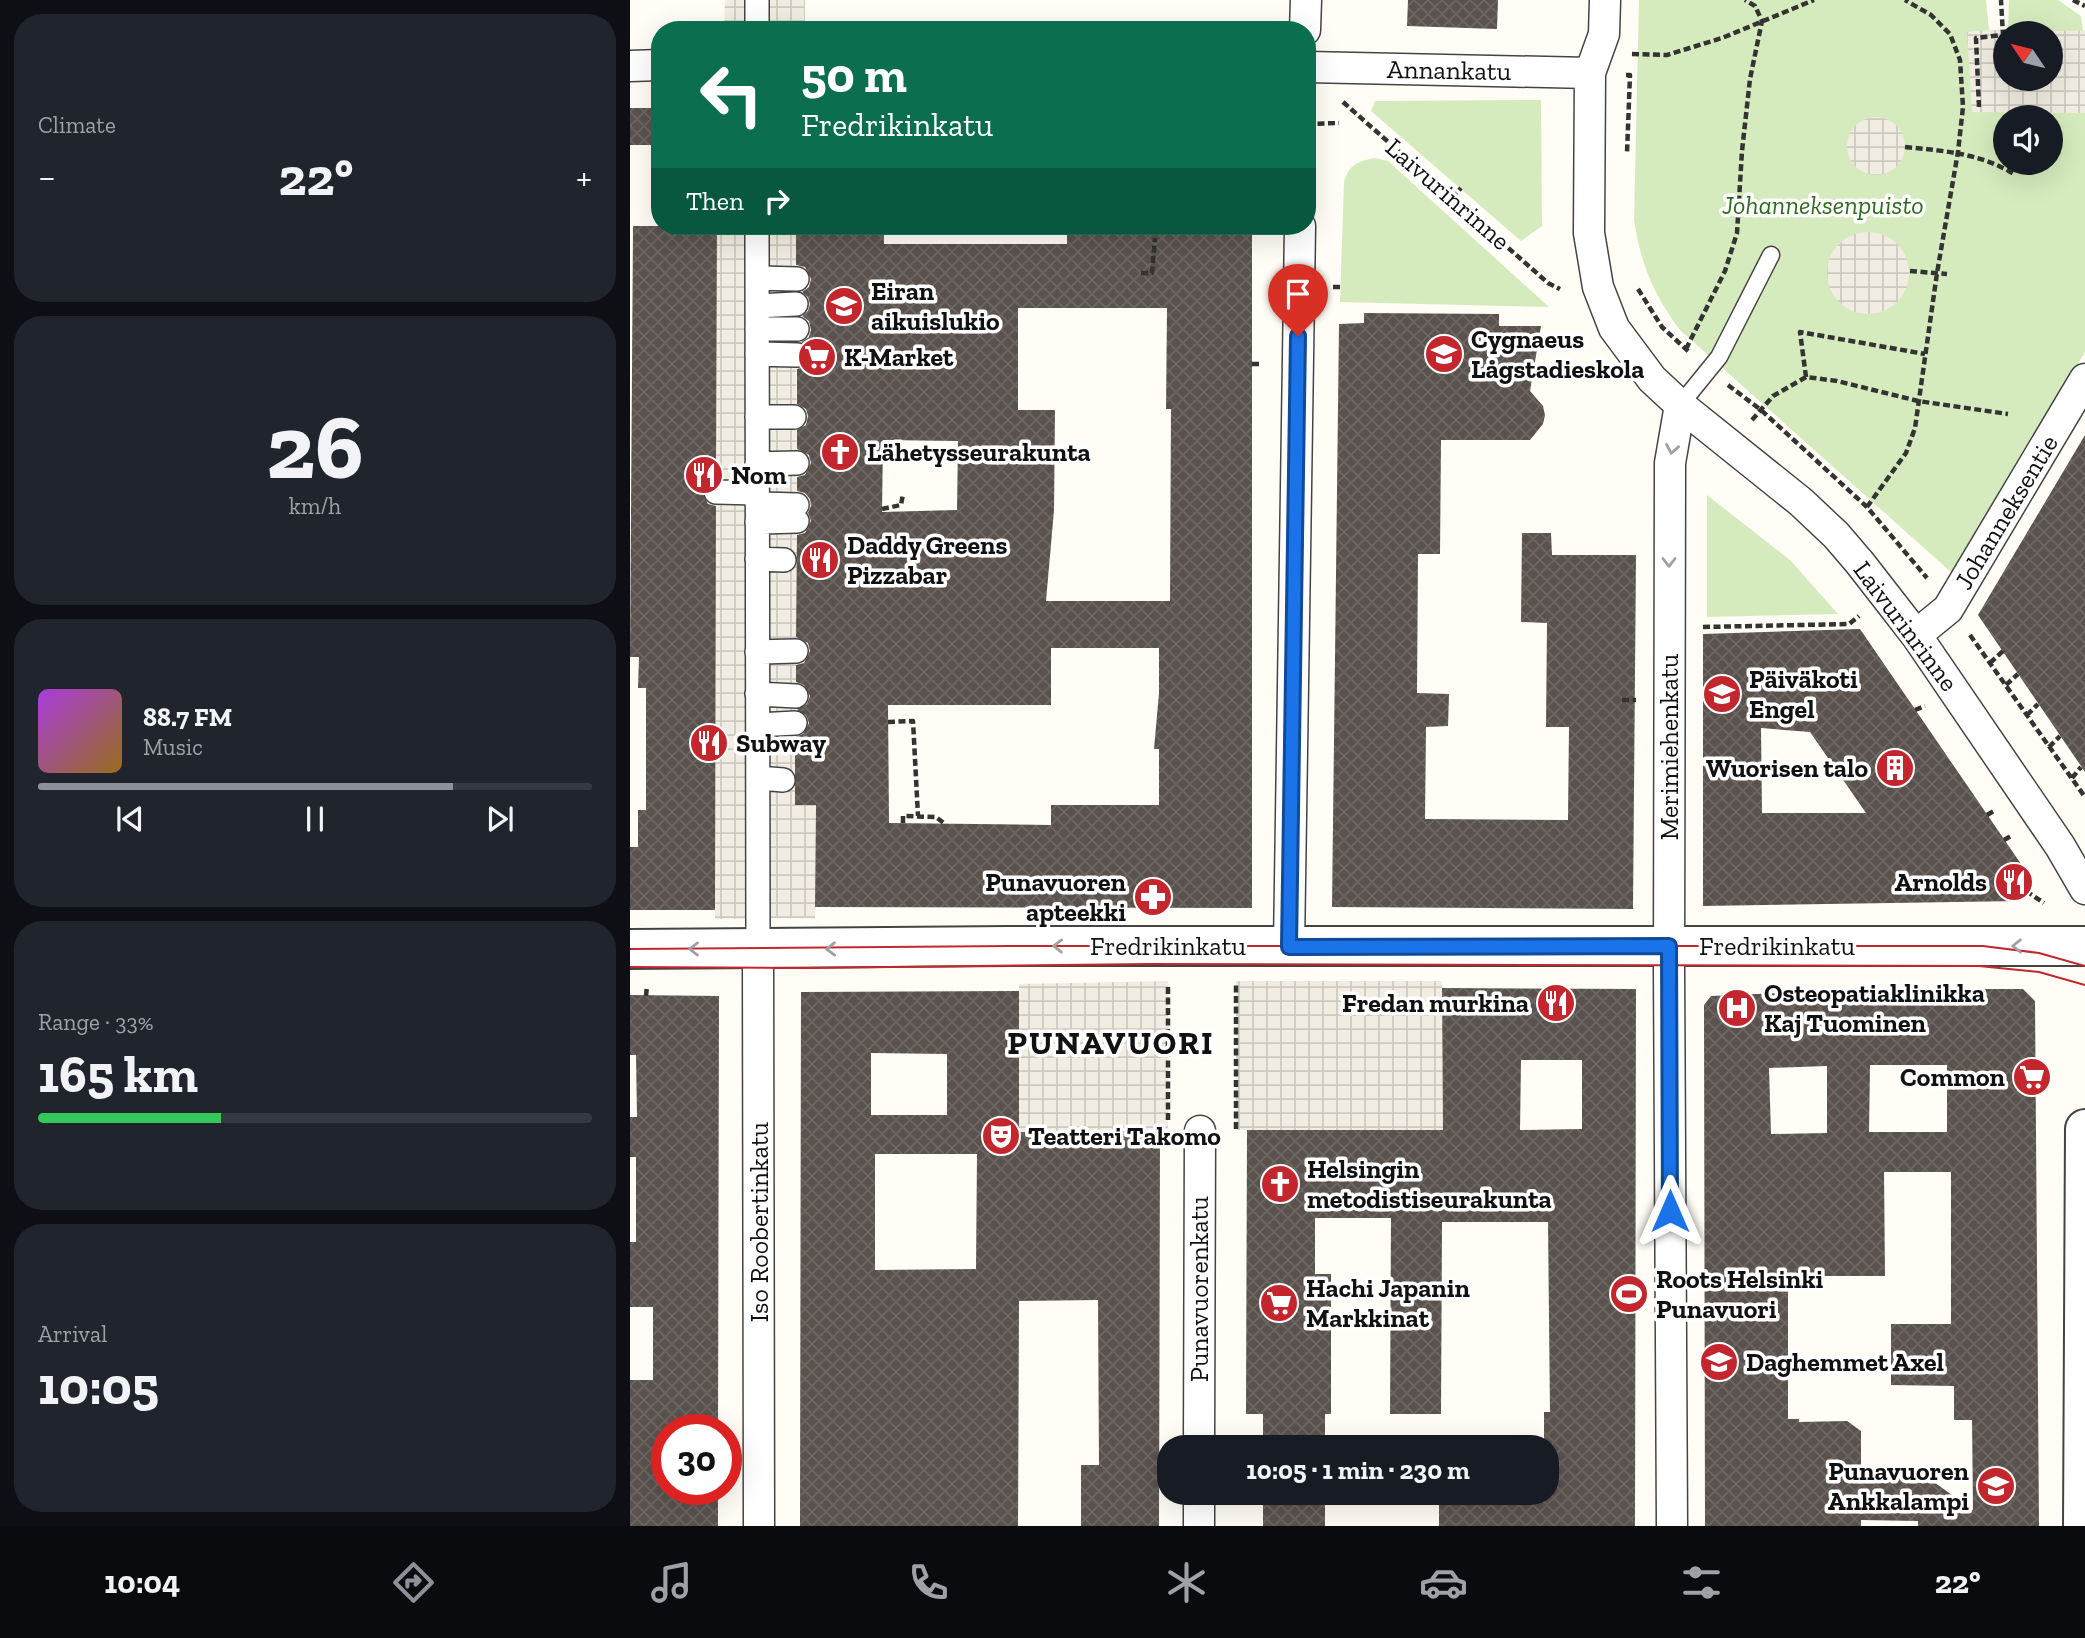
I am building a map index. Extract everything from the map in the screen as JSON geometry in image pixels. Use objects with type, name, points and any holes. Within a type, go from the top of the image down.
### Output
[{"type":"street","points":[[757,0],[757,21]]},
{"type":"street","points":[[1305,21],[1306,0]]},
{"type":"street","points":[[1605,0],[1604,34],[1590,73],[1590,233],[1598,287],[1614,328],[1652,379],[1680,405]]},
{"type":"street","points":[[630,66],[651,65]]},
{"type":"street","name":"Annankatu","points":[[1316,67],[1590,73]]},
{"type":"street","points":[[757,235],[758,934]]},
{"type":"street","points":[[1289,947],[1300,235]]},
{"type":"street","points":[[757,278],[797,279]]},
{"type":"street","points":[[757,306],[796,304]]},
{"type":"street","points":[[757,329],[797,329]]},
{"type":"street","points":[[757,354],[797,355]]},
{"type":"street","name":"Johanneksentie","points":[[1916,635],[1948,609],[2085,379]]},
{"type":"street","name":"Laivurinrinne","points":[[1680,405],[1801,502],[1836,535],[1916,635],[2060,846],[2085,889]]},
{"type":"street","name":"Merimiehenkatu","points":[[1672,1526],[1670,463],[1680,405]]},
{"type":"street","points":[[757,417],[794,417]]},
{"type":"street","points":[[757,464],[797,463]]},
{"type":"street","points":[[716,492],[757,507],[796,512]]},
{"type":"street","points":[[757,559],[784,560]]},
{"type":"street","points":[[758,652],[796,651]]},
{"type":"street","points":[[757,694],[796,696]]},
{"type":"street","points":[[758,725],[795,723]]},
{"type":"street","points":[[758,778],[783,780]]},
{"type":"street","name":"Fredrikinkatu","points":[[630,949],[758,934],[1010,946],[2085,946]]},
{"type":"street","name":"Iso Roobertinkatu","points":[[758,934],[759,1526]]},
{"type":"street","points":[[2083,1526],[2085,1129]]},
{"type":"street","name":"Punavuorenkatu","points":[[1199,1435],[1200,1130]]},
{"type":"street","points":[[1199,1505],[1199,1526]]},
{"type":"lane","points":[[1680,405],[1719,357],[1771,255]]},
{"type":"path","points":[[1686,349],[1725,271],[1737,233],[1750,79],[1762,20],[1755,6],[1745,0]]},
{"type":"path","points":[[1631,54],[1667,55],[1721,38],[1814,0]]},
{"type":"path","points":[[1867,507],[1906,453],[1915,428],[1958,152],[1962,107],[1959,60],[1950,34],[1931,15],[1905,0]]},
{"type":"path","points":[[1979,107],[1976,38],[2003,35],[2001,0]]},
{"type":"path","points":[[2073,0],[2085,6]]},
{"type":"path","points":[[1626,154],[1630,75]]},
{"type":"path","name":"Laivurinrinne","points":[[1337,97],[1548,283],[1560,289]]},
{"type":"path","points":[[1316,124],[1339,123]]},
{"type":"path","points":[[1905,147],[1958,152],[1993,162]]},
{"type":"path","points":[[1452,198],[1461,188]]},
{"type":"path","points":[[1141,273],[1152,273],[1155,238]]},
{"type":"path","points":[[1910,271],[1947,274]]},
{"type":"path","points":[[1635,279],[1638,290],[1662,327],[1709,371],[1761,410],[1867,507],[1919,566],[2085,797]]},
{"type":"path","points":[[1333,287],[1340,287]]},
{"type":"path","points":[[1806,377],[1800,332],[1925,354]]},
{"type":"path","points":[[1252,364],[1262,364]]},
{"type":"path","points":[[1761,410],[1773,396],[1806,377],[1837,381],[1919,401],[2008,414]]},
{"type":"path","points":[[882,509],[901,505],[903,494]]},
{"type":"path","points":[[1699,627],[1849,624],[1860,616]]},
{"type":"path","points":[[1990,663],[2003,651]]},
{"type":"path","points":[[2006,685],[2018,674]]},
{"type":"path","points":[[1622,700],[1635,700]]},
{"type":"path","points":[[2026,715],[2038,704]]},
{"type":"path","points":[[888,722],[913,721],[918,816]]},
{"type":"path","points":[[2049,747],[2060,736]]},
{"type":"path","points":[[2071,778],[2081,767]]},
{"type":"path","points":[[1987,815],[1994,811]]},
{"type":"path","points":[[903,823],[903,816],[918,816],[936,817],[945,824]]},
{"type":"path","points":[[2004,840],[2011,836]]},
{"type":"path","points":[[2026,891],[2044,903]]},
{"type":"path","points":[[1168,981],[1168,1131]]},
{"type":"path","points":[[1236,981],[1236,1130]]},
{"type":"green space","name":"Johanneksenpuisto","points":[[1639,0],[1986,0],[1989,30],[1993,30],[1993,91],[2063,91],[2063,21],[2008,21],[2009,0],[2058,0],[2081,16],[2085,31],[2085,352],[1952,573],[1680,330],[1662,304],[1640,251],[1634,220]]},
{"type":"green space","points":[[1541,100],[1542,226],[1521,241],[1371,111],[1375,101]]},
{"type":"green space","points":[[1375,158],[1388,161],[1549,307],[1340,302],[1344,183],[1348,172],[1355,165]]},
{"type":"green space","points":[[1707,495],[1790,560],[1838,614],[1707,617]]},
{"type":"shaded area","points":[[725,0],[805,0],[805,21],[724,21]]},
{"type":"shaded area","points":[[1993,30],[1993,91],[2063,91],[2063,31],[2085,31],[2085,113],[2063,113],[2063,105],[1993,105],[1993,112],[1972,112],[1967,32]]},
{"type":"shaded area","points":[[1870,117],[1882,117],[1897,125],[1905,140],[1905,152],[1897,167],[1882,175],[1870,175],[1855,167],[1847,152],[1847,140],[1855,125]]},
{"type":"shaded area","points":[[1868,232],[1884,235],[1897,244],[1906,257],[1909,273],[1906,289],[1897,302],[1884,311],[1868,314],[1852,311],[1839,302],[1830,289],[1827,273],[1830,257],[1839,244],[1852,235]]},
{"type":"shaded area","points":[[717,235],[796,235],[795,804],[816,805],[815,918],[715,919]]},
{"type":"shaded area","points":[[1168,981],[1168,1131],[1019,1132],[1019,984]]},
{"type":"shaded area","points":[[1236,981],[1442,981],[1443,1130],[1236,1130]]},
{"type":"building","points":[[1408,0],[1498,0],[1497,29],[1407,26]]},
{"type":"building","points":[[630,108],[651,108],[651,145],[630,145]]},
{"type":"building","points":[[633,226],[651,226],[651,235],[717,235],[716,478],[704,484],[702,492],[708,504],[716,506],[715,910],[630,910],[630,847],[638,847],[638,810],[646,810],[646,688],[638,688],[639,657],[630,657]]},
{"type":"building","points":[[796,235],[884,235],[884,244],[1067,244],[1067,235],[1252,235],[1252,908],[815,907],[816,805],[795,805],[795,737],[803,734],[809,723],[806,715],[797,710],[807,704],[810,696],[804,685],[796,682],[796,665],[804,663],[810,651],[808,643],[796,637],[797,535],[805,533],[811,521],[808,513],[810,499],[805,493],[797,491],[797,477],[805,475],[811,463],[809,455],[797,449],[797,430],[806,425],[808,416],[806,409],[797,404],[797,369],[804,367],[811,356],[809,348],[801,342],[809,337],[811,330],[809,321],[802,316],[808,311],[810,304],[808,297],[802,292],[809,287],[811,279],[805,267],[796,265]],"holes":[[[1018,308],[1167,308],[1166,409],[1171,409],[1170,601],[1046,601],[1054,510],[1055,410],[1018,410]],[[883,440],[958,441],[957,510],[882,512]],[[1051,648],[1159,648],[1159,693],[1154,749],[1159,749],[1159,805],[1051,805],[1051,825],[889,823],[888,705],[1051,705]]]},
{"type":"building","points":[[1364,313],[1499,314],[1499,326],[1541,326],[1530,391],[1543,406],[1545,415],[1543,424],[1530,440],[1441,440],[1440,554],[1418,554],[1417,693],[1449,694],[1448,726],[1426,727],[1425,819],[1568,820],[1569,727],[1546,727],[1547,623],[1521,622],[1522,533],[1551,533],[1552,555],[1636,555],[1633,909],[1332,907],[1339,324],[1364,323]]},
{"type":"building","points":[[2085,435],[2085,772],[1978,615]]},
{"type":"building","name":"Wuorisen talo","points":[[1860,629],[2032,880],[2020,901],[1703,906],[1703,634]],"holes":[[[1761,728],[1810,732],[1866,813],[1762,813]]]},
{"type":"building","points":[[1442,988],[1636,989],[1635,1526],[1439,1526],[1439,1505],[1559,1505],[1559,1435],[1544,1435],[1544,1412],[1550,1412],[1548,1222],[1442,1222],[1441,1414],[1390,1414],[1391,1218],[1315,1218],[1315,1274],[1331,1274],[1331,1414],[1325,1414],[1325,1435],[1263,1435],[1263,1414],[1246,1414],[1247,1130],[1443,1130]],"holes":[[[1521,1060],[1582,1060],[1582,1129],[1520,1130]]]},
{"type":"building","points":[[1870,989],[2023,989],[2035,1001],[2039,1526],[1918,1526],[1918,1521],[1861,1520],[1861,1526],[1705,1526],[1704,1005],[1711,996]],"holes":[[[1870,1065],[1947,1065],[1947,1132],[1869,1132]],[[1827,1066],[1827,1133],[1771,1134],[1769,1068]],[[1884,1172],[1951,1172],[1951,1324],[1891,1324],[1891,1385],[1954,1386],[1954,1420],[1972,1420],[1973,1510],[1917,1470],[1861,1470],[1861,1431],[1847,1421],[1799,1422],[1799,1419],[1788,1419],[1788,1276],[1885,1276]]]},
{"type":"building","points":[[1019,991],[1019,1132],[1160,1131],[1159,1435],[1157,1435],[1159,1526],[1081,1526],[1081,1465],[1099,1465],[1098,1300],[1019,1301],[1018,1526],[800,1526],[801,992]],"holes":[[[871,1053],[947,1054],[947,1115],[871,1115]],[[875,1154],[977,1154],[976,1269],[875,1270]]]},
{"type":"building","points":[[630,995],[719,996],[718,1414],[651,1414],[651,1505],[718,1505],[718,1526],[630,1526],[630,1380],[653,1380],[653,1307],[630,1307],[630,1242],[636,1242],[636,1157],[630,1157],[630,1117],[637,1117],[636,1055],[630,1055]]},
{"type":"building","points":[[1263,1505],[1325,1505],[1325,1526],[1263,1526]]},
{"type":"tram line","points":[[630,949],[1010,946],[1983,946],[2039,953],[2085,966]]},
{"type":"tram line","points":[[630,967],[1148,964],[1979,966],[2039,972],[2085,985]]},
{"type":"place","name":"Eiran aikuislukio","points":[[844,306]]},
{"type":"place","name":"Cygnaeus Lågstadieskola","points":[[1444,354]]},
{"type":"place","name":"K-Market","points":[[817,357]]},
{"type":"place","name":"Lähetysseurakunta","points":[[840,452]]},
{"type":"place","name":"Nom","points":[[704,475]]},
{"type":"place","name":"Daddy Greens Pizzabar","points":[[820,560]]},
{"type":"place","name":"Päiväkoti Engel","points":[[1722,694]]},
{"type":"place","name":"Subway","points":[[709,743]]},
{"type":"place","name":"Wuorisen talo","points":[[1895,768]]},
{"type":"place","name":"Arnolds","points":[[2014,882]]},
{"type":"place","name":"Punavuoren apteekki","points":[[1153,897]]},
{"type":"place","name":"Fredan murkina","points":[[1556,1003]]},
{"type":"place","name":"Osteopatiaklinikka Kaj Tuominen","points":[[1737,1008]]},
{"type":"place","name":"Common","points":[[2032,1077]]},
{"type":"place","name":"Teatteri Takomo","points":[[1001,1136]]},
{"type":"place","name":"Helsingin metodistiseurakunta","points":[[1280,1184]]},
{"type":"place","name":"Roots Helsinki Punavuori","points":[[1629,1294]]},
{"type":"place","name":"Hachi Japanin Markkinat","points":[[1279,1303]]},
{"type":"place","name":"Daghemmet Axel","points":[[1719,1362]]},
{"type":"place","name":"Punavuoren Ankkalampi","points":[[1996,1486]]},
{"type":"district","name":"PUNAVUORI","points":[[1111,1042]]},
{"type":"route","points":[[1298,336],[1289,947],[1669,946],[1670,1211]]}]
